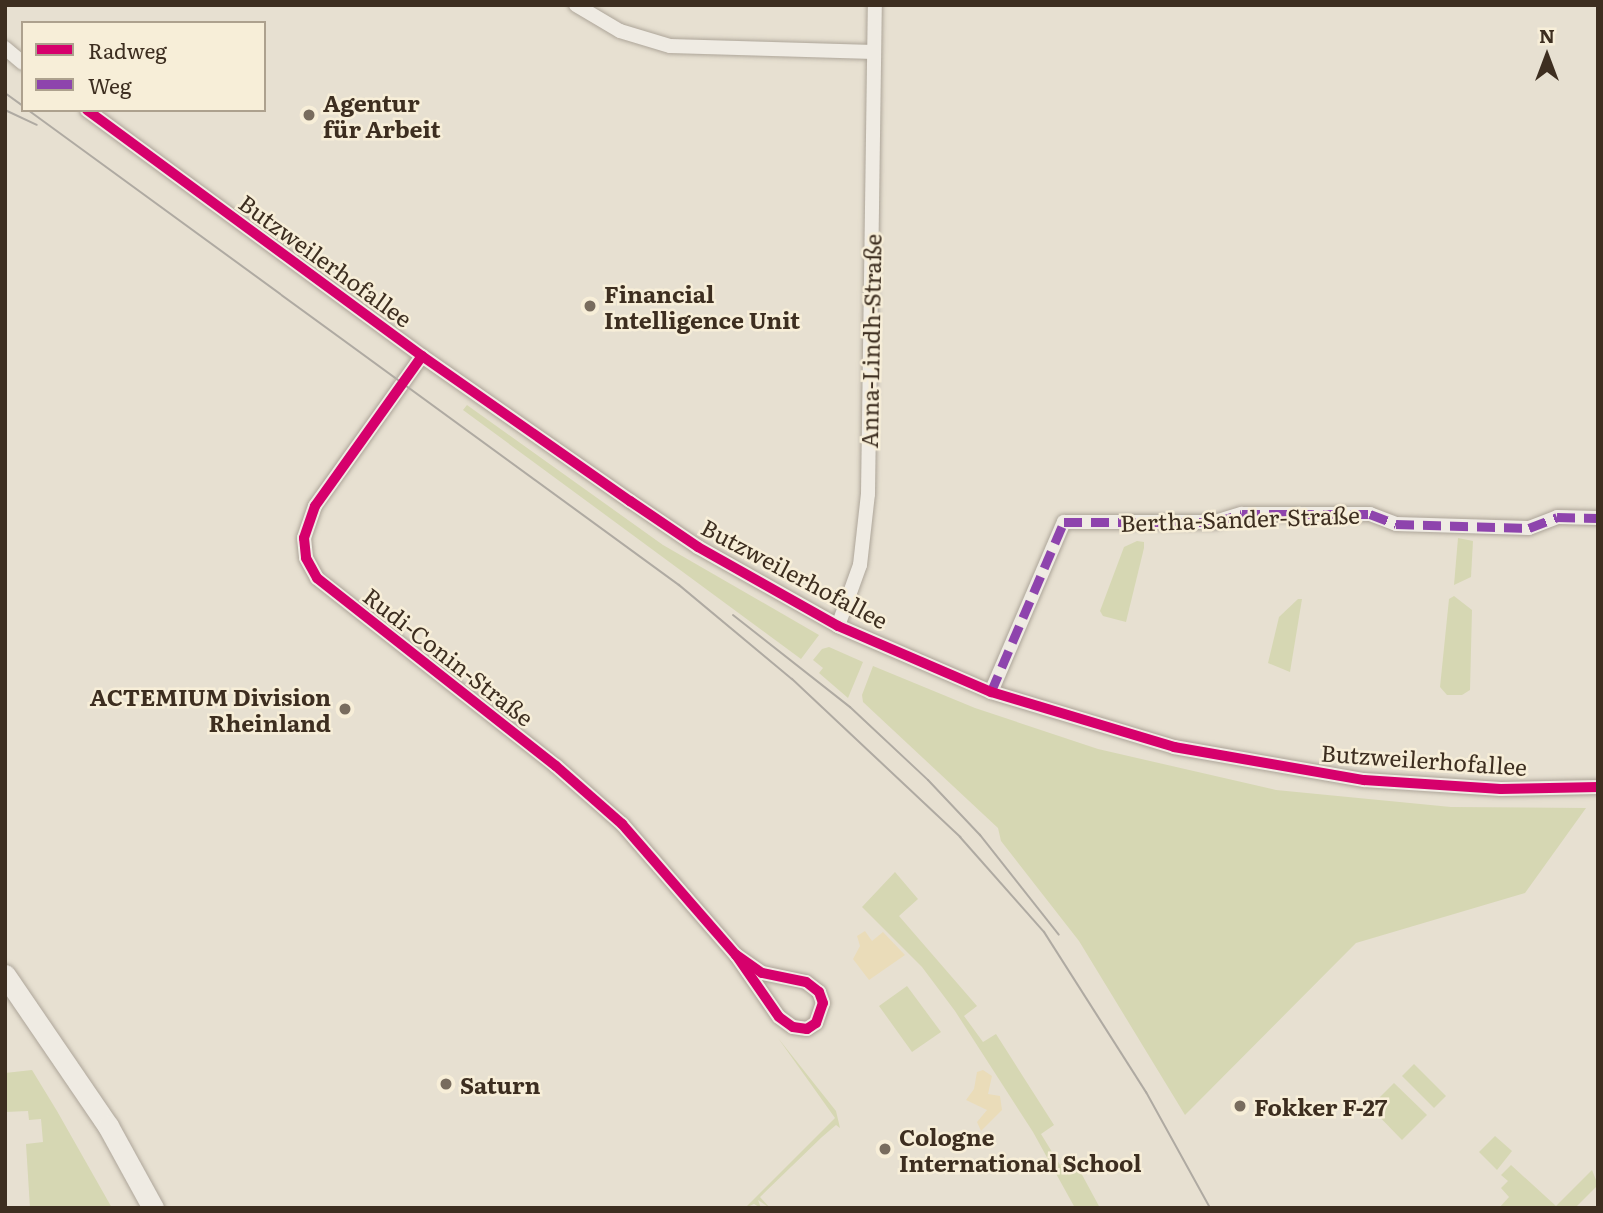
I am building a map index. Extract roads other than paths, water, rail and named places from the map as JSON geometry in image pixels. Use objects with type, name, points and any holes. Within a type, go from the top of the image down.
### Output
[{"type":"street","points":[[576,5],[620,31],[670,46],[874,52]]},
{"type":"street","name":"Anna-Lindh-Straße","points":[[838,626],[860,565],[868,494],[875,5]]},
{"type":"street","points":[[6,48],[21,60]]},
{"type":"street","name":"Butzweilerhofallee","points":[[90,112],[422,356],[698,547],[838,626],[990,692],[1139,739],[1364,780],[1501,789],[1598,787]]},
{"type":"street","name":"Rudi-Conin-Straße","points":[[422,356],[315,506],[304,538],[306,558],[317,578],[556,766],[622,824],[736,955],[779,1017],[793,1027],[807,1029],[816,1023],[823,1003],[819,992],[806,982],[762,973],[736,955]]},
{"type":"street","name":"Bertha-Sander-Straße","points":[[990,692],[1065,522],[1215,522],[1242,514],[1370,514],[1396,524],[1529,528],[1557,517],[1598,518]]},
{"type":"street","points":[[5,975],[108,1126],[153,1208]]},
{"type":"tram line","points":[[5,93],[21,105]]},
{"type":"tram line","points":[[5,110],[37,125]]},
{"type":"tram line","points":[[31,112],[679,585],[792,679],[960,837],[1044,932],[1146,1092],[1210,1208]]},
{"type":"tram line","points":[[733,615],[850,707],[928,780],[980,835],[1059,935]]},
{"type":"place","name":"Agentur für Arbeit","points":[[309,115]]},
{"type":"place","name":"Financial Intelligence Unit","points":[[590,306]]},
{"type":"place","name":"ACTEMIUM Division Rheinland","points":[[345,709]]},
{"type":"place","name":"Saturn","points":[[446,1084]]},
{"type":"place","name":"Fokker F-27","points":[[1240,1106]]},
{"type":"place","name":"Cologne International School","points":[[885,1149]]}]
